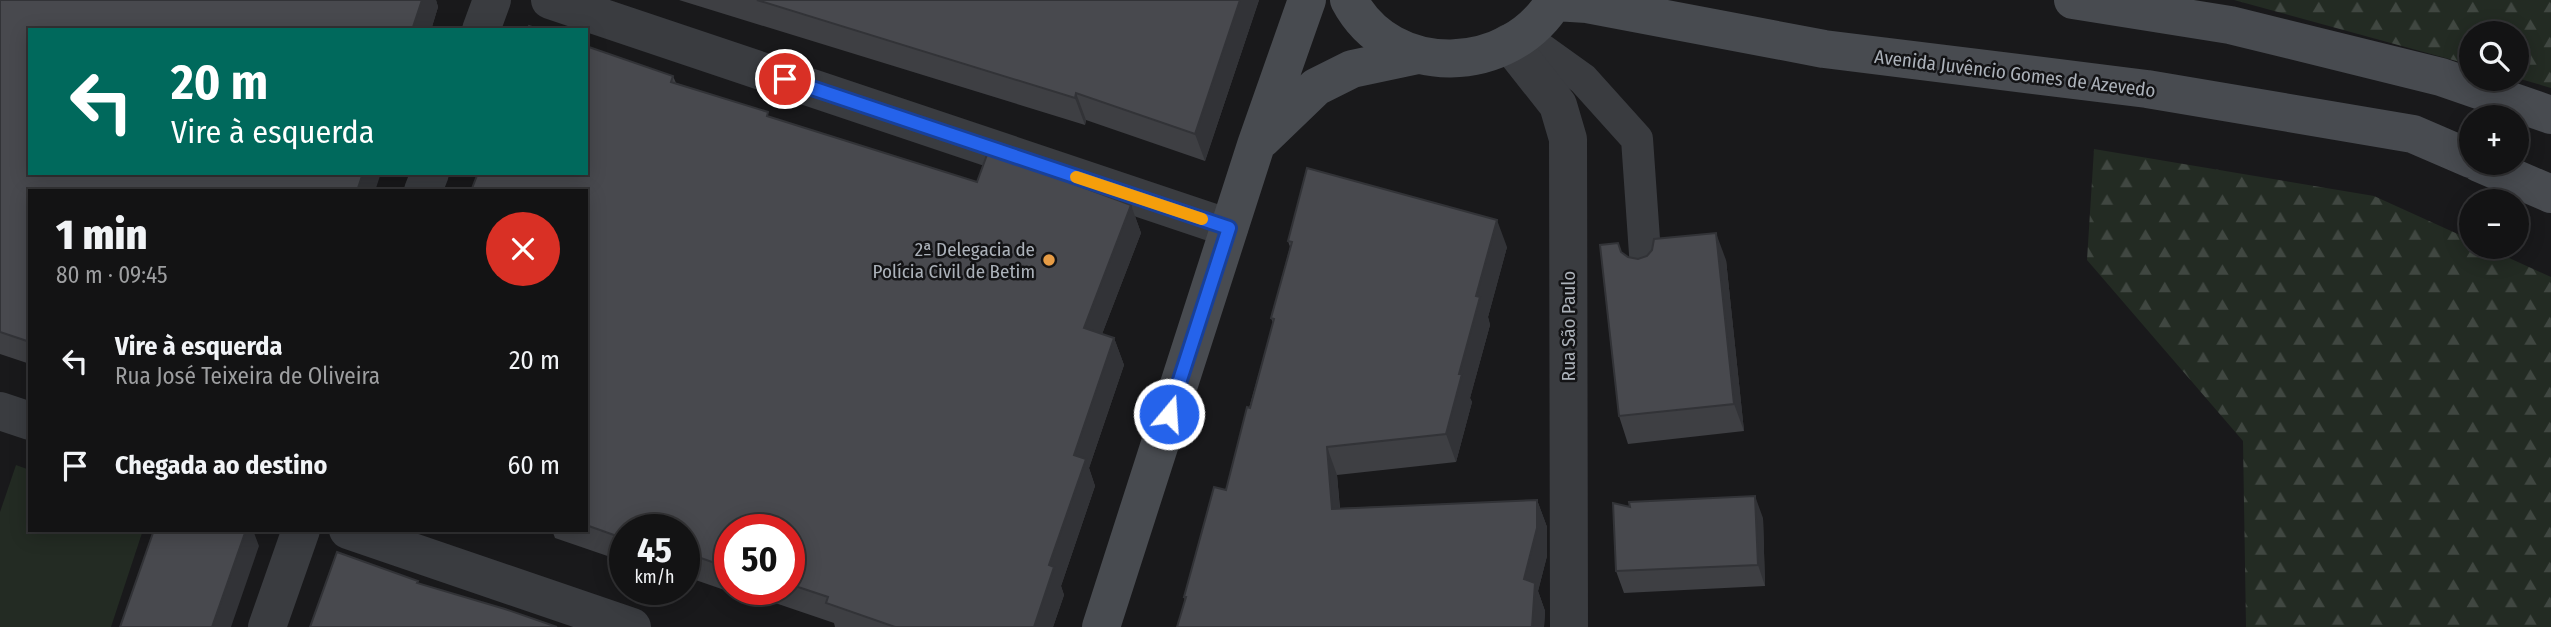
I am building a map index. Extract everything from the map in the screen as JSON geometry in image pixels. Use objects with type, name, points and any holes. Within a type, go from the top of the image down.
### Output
[{"type":"main road","points":[[1101,627],[1256,145],[1307,0]]},
{"type":"main road","points":[[1349,0],[1354,9],[1382,38],[1418,55],[1457,60],[1492,52],[1516,40],[1555,1]]},
{"type":"main road","points":[[2073,0],[2230,25],[2441,77],[2551,115]]},
{"type":"main road","name":"Avenida Juvêncio Gomes de Azevedo","points":[[1555,1],[1587,4],[1824,49],[2147,89],[2413,134],[2459,154]]},
{"type":"main road","points":[[1256,145],[1316,87],[1352,69],[1418,55]]},
{"type":"main road","points":[[2507,175],[2551,194]]},
{"type":"street","points":[[482,28],[492,0]]},
{"type":"street","points":[[550,0],[1229,228]]},
{"type":"street","name":"Rua São Paulo","points":[[1516,40],[1558,106],[1568,139],[1569,627]]},
{"type":"street","points":[[0,411],[28,420]]},
{"type":"street","points":[[267,627],[301,532]]},
{"type":"street","points":[[354,532],[632,627]]},
{"type":"lane","points":[[1516,40],[1583,79],[1637,139],[1646,268]]},
{"type":"green space","points":[[2234,0],[2551,0],[2551,88],[2529,82],[2529,21],[2459,21],[2459,62]]},
{"type":"green space","points":[[2094,149],[2374,196],[2459,235],[2459,259],[2511,259],[2551,277],[2551,627],[2246,627],[2243,441],[2087,260]]},
{"type":"green space","points":[[16,465],[28,469],[28,532],[142,532],[111,627],[0,627],[0,512]]},
{"type":"building","points":[[0,0],[422,0],[413,28],[28,28],[28,175],[362,175],[358,189],[28,189],[28,341],[0,332]]},
{"type":"building","points":[[757,0],[1240,0],[1195,134],[1076,93],[1075,98]]},
{"type":"building","points":[[588,47],[673,76],[671,82],[768,112],[767,116],[977,182],[988,152],[1131,205],[1084,328],[1114,338],[1074,455],[1086,459],[1049,565],[1054,567],[1034,627],[895,627],[826,603],[828,597],[805,589],[805,514],[714,514],[714,563],[700,558],[700,514],[609,514],[609,533],[588,526],[588,189],[472,189],[477,175],[588,175]]},
{"type":"building","points":[[1307,168],[1497,220],[1476,296],[1480,297],[1446,434],[1327,447],[1332,509],[1537,500],[1537,528],[1524,579],[1535,583],[1532,627],[1177,627],[1214,487],[1226,490],[1247,407],[1250,408],[1274,319],[1271,318],[1292,242],[1288,241]]},
{"type":"building","points":[[1716,233],[1734,404],[1619,416],[1600,245],[1618,243],[1621,252],[1638,259],[1647,256],[1652,250],[1654,239]]},
{"type":"building","points":[[1755,496],[1758,565],[1616,571],[1613,503],[1630,507],[1629,502]]},
{"type":"building","points":[[153,532],[245,532],[212,627],[120,627]]},
{"type":"building","points":[[337,552],[418,581],[417,583],[557,627],[310,627]]},
{"type":"slow traffic","points":[[1076,177],[1202,219]]},
{"type":"place","name":"2ª Delegacia de Polícia Civil de Betim","points":[[1049,260]]},
{"type":"route","points":[[785,79],[1229,228],[1169,414]]}]
